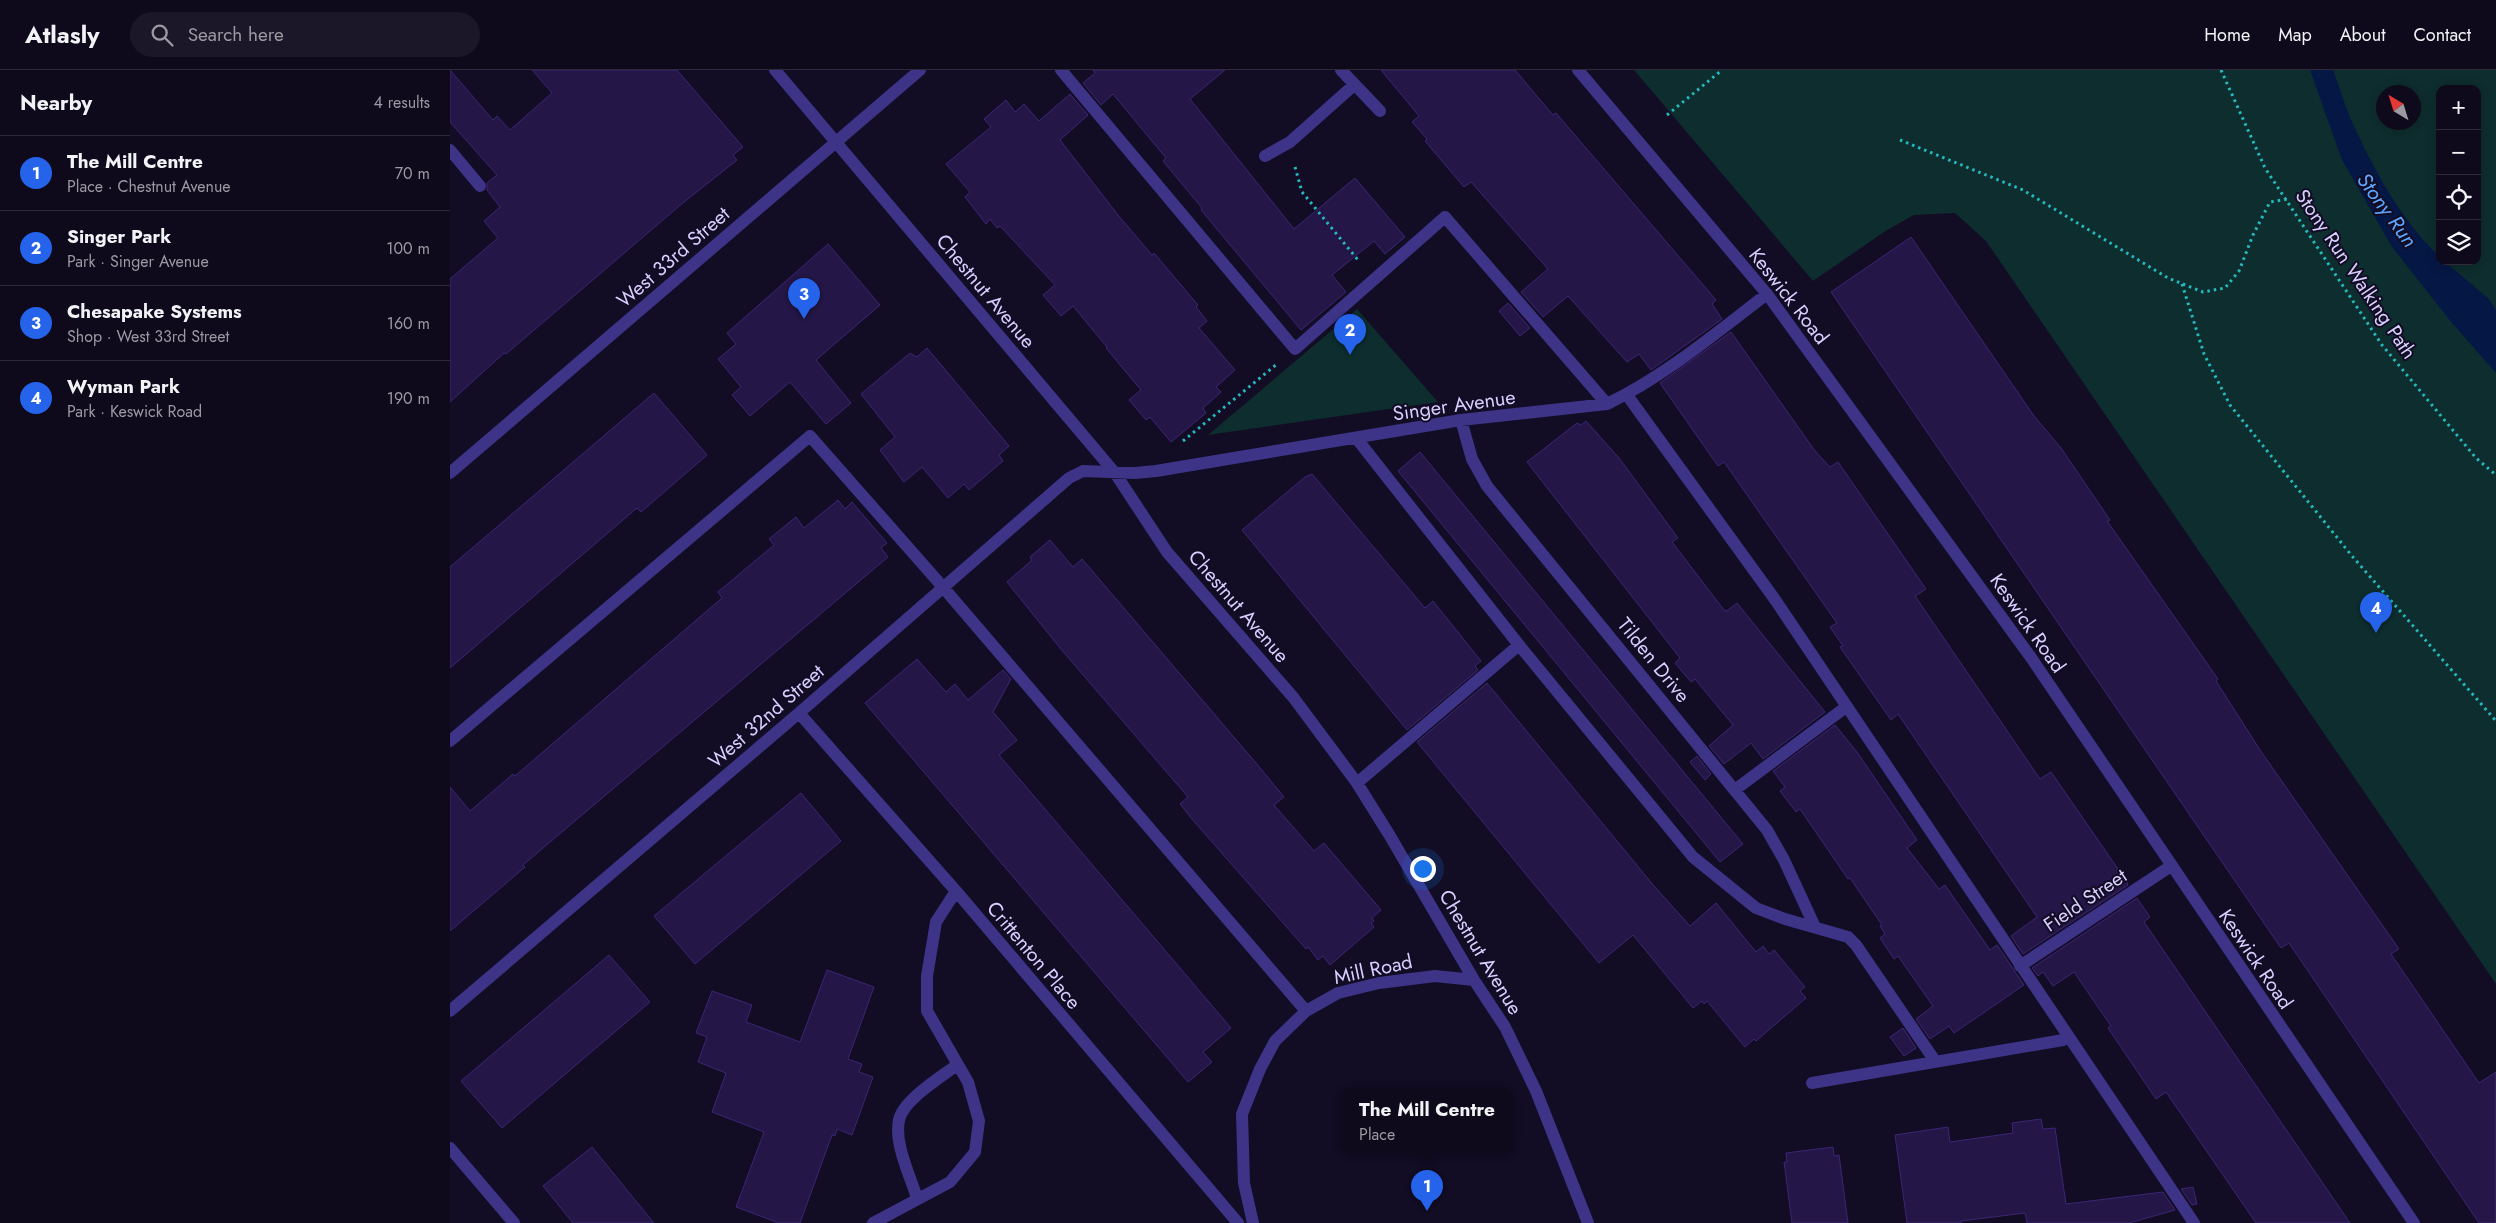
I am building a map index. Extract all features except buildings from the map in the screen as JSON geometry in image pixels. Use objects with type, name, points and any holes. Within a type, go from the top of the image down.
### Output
[{"type":"street","name":"Chestnut Avenue","points":[[775,70],[1115,472],[1167,552],[1293,697],[1357,784],[1390,836],[1474,980],[1505,1027],[1536,1091],[1588,1223]]},
{"type":"street","name":"West 33rd Street","points":[[452,468],[920,70]]},
{"type":"street","points":[[1062,70],[1295,349],[1380,272],[1445,217],[1607,404]]},
{"type":"street","points":[[1341,70],[1380,111]]},
{"type":"street","name":"Keswick Road","points":[[1578,70],[1767,294],[2032,659],[2414,1223]]},
{"type":"street","points":[[1265,156],[1290,142],[1354,85]]},
{"type":"street","points":[[450,150],[480,186]]},
{"type":"street","name":"Singer Avenue","points":[[1115,472],[1156,471],[1462,420],[1607,404],[1627,395],[1676,363],[1767,294]]},
{"type":"street","points":[[1627,395],[1776,602],[2194,1223]]},
{"type":"street","name":"Tilden Drive","points":[[1462,420],[1477,472],[1736,789],[1767,830],[1780,852],[1815,928]]},
{"type":"street","points":[[450,741],[810,436],[942,586],[1306,1011]]},
{"type":"street","points":[[1357,439],[1519,645],[1693,857],[1756,908],[1848,937],[1856,945],[1935,1061]]},
{"type":"street","name":"West 32nd Street","points":[[450,1011],[799,713],[942,586],[1068,478],[1083,471],[1115,472]]},
{"type":"street","points":[[1357,784],[1519,645]]},
{"type":"street","points":[[1736,789],[1846,707]]},
{"type":"street","name":"Crittenton Place","points":[[799,713],[956,891],[1238,1223]]},
{"type":"street","name":"Field Street","points":[[2020,966],[2171,866]]},
{"type":"street","points":[[873,1223],[950,1182],[975,1152],[979,1121],[968,1082],[956,1065],[927,1011],[927,976],[936,922],[956,891]]},
{"type":"street","name":"Mill Road","points":[[1253,1223],[1244,1183],[1242,1114],[1260,1069],[1275,1041],[1306,1011],[1338,992],[1379,983],[1435,976],[1474,980]]},
{"type":"street","points":[[1812,1083],[2063,1040]]},
{"type":"street","points":[[917,1198],[899,1140],[899,1118],[915,1097],[956,1065]]},
{"type":"street","points":[[450,1148],[514,1223]]},
{"type":"path","points":[[1667,115],[1722,70]]},
{"type":"path","name":"Stony Run Walking Path","points":[[2222,70],[2265,168],[2288,199],[2382,345],[2476,458],[2496,474]]},
{"type":"path","points":[[1900,140],[2023,190],[2168,278],[2203,292],[2225,288],[2239,271],[2253,235],[2270,202],[2288,199]]},
{"type":"path","points":[[1290,142],[1302,192],[1362,266],[1380,272]]},
{"type":"path","points":[[2182,284],[2204,354],[2230,405],[2352,556],[2496,721]]},
{"type":"path","points":[[1182,442],[1295,349]]},
{"type":"green space","points":[[1634,70],[2496,70],[2496,984],[1986,241],[1955,213],[1914,215],[1884,232],[1813,281]]},
{"type":"green space","points":[[1357,309],[1438,402],[1208,435]]},
{"type":"water","name":"Stony Run","points":[[2310,70],[2333,70],[2347,111],[2361,142],[2390,195],[2413,227],[2436,253],[2436,265],[2449,265],[2489,299],[2496,310],[2496,373],[2452,323],[2392,247],[2342,160]]},
{"type":"place","name":"Chesapake Systems","points":[[804,319]]},
{"type":"place","name":"Singer Park","points":[[1350,355]]},
{"type":"place","name":"Wyman Park","points":[[2376,633]]},
{"type":"place","name":"The Mill Centre","points":[[1427,1211]]}]
